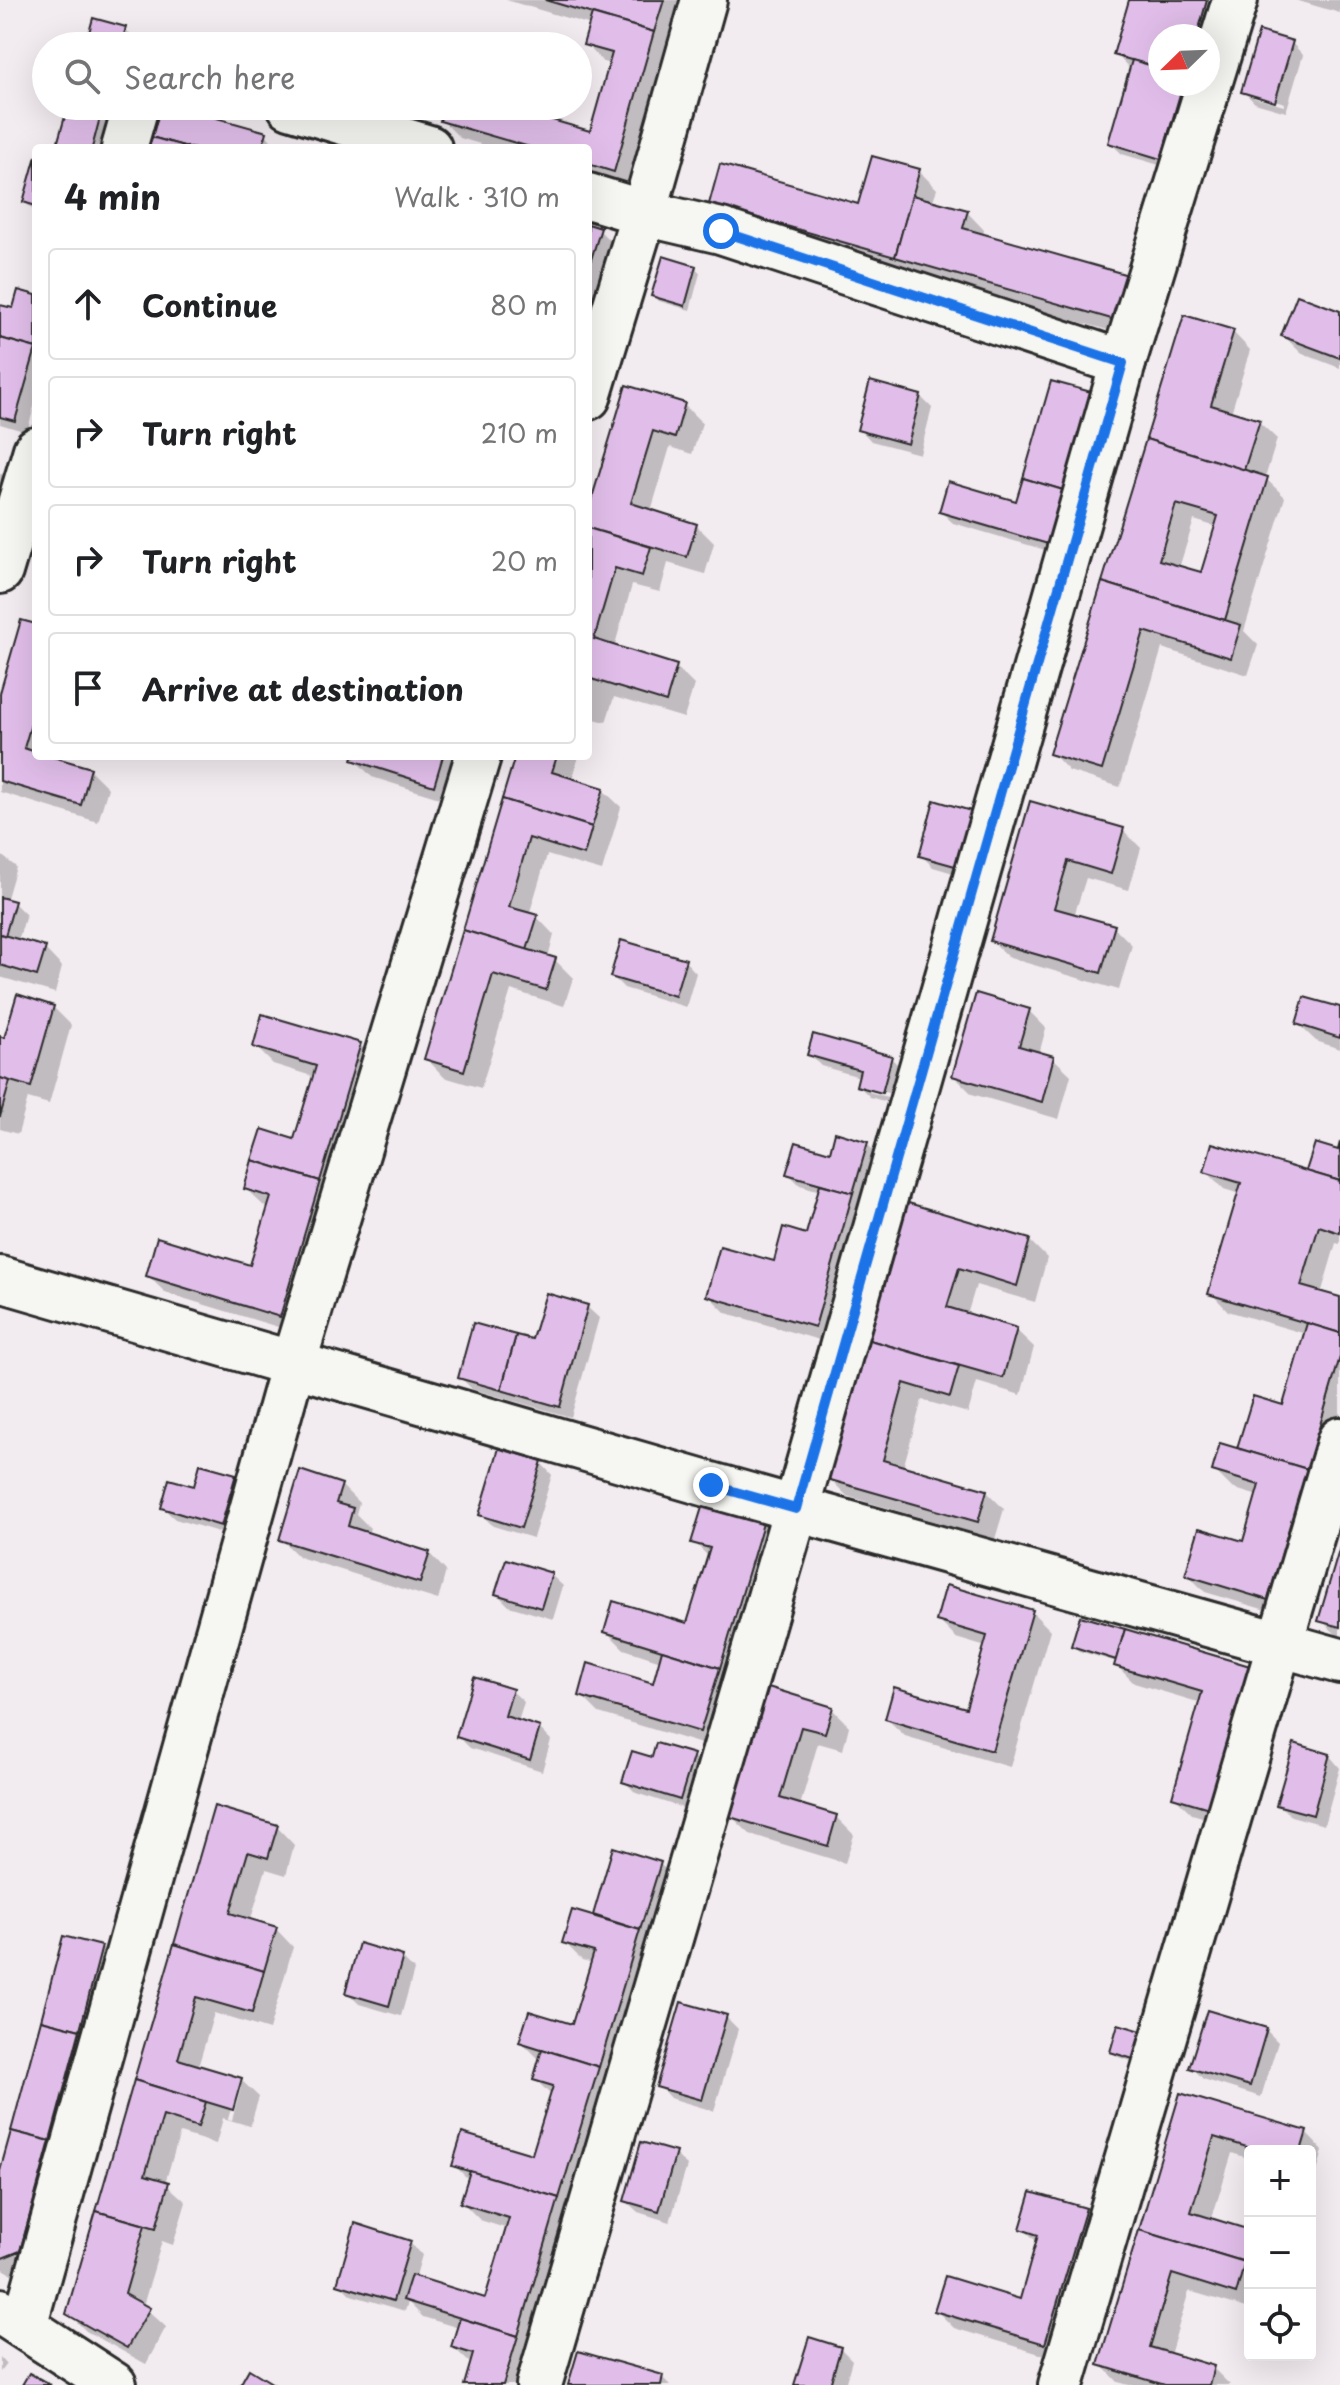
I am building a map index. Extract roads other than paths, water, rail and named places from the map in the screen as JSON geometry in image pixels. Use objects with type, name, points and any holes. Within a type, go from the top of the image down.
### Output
[{"type":"street","points":[[592,384],[704,0]]},
{"type":"street","points":[[539,2385],[796,1509],[1123,363],[1235,0]]},
{"type":"street","points":[[125,144],[132,120]]},
{"type":"street","points":[[336,120],[416,144]]},
{"type":"street","points":[[592,197],[721,231],[1123,363]]},
{"type":"street","points":[[0,571],[32,463]]},
{"type":"street","points":[[114,2385],[12,2318],[293,1364],[477,760]]},
{"type":"street","points":[[0,1279],[796,1509],[1340,1661]]},
{"type":"street","points":[[1061,2385],[1340,1440]]}]
